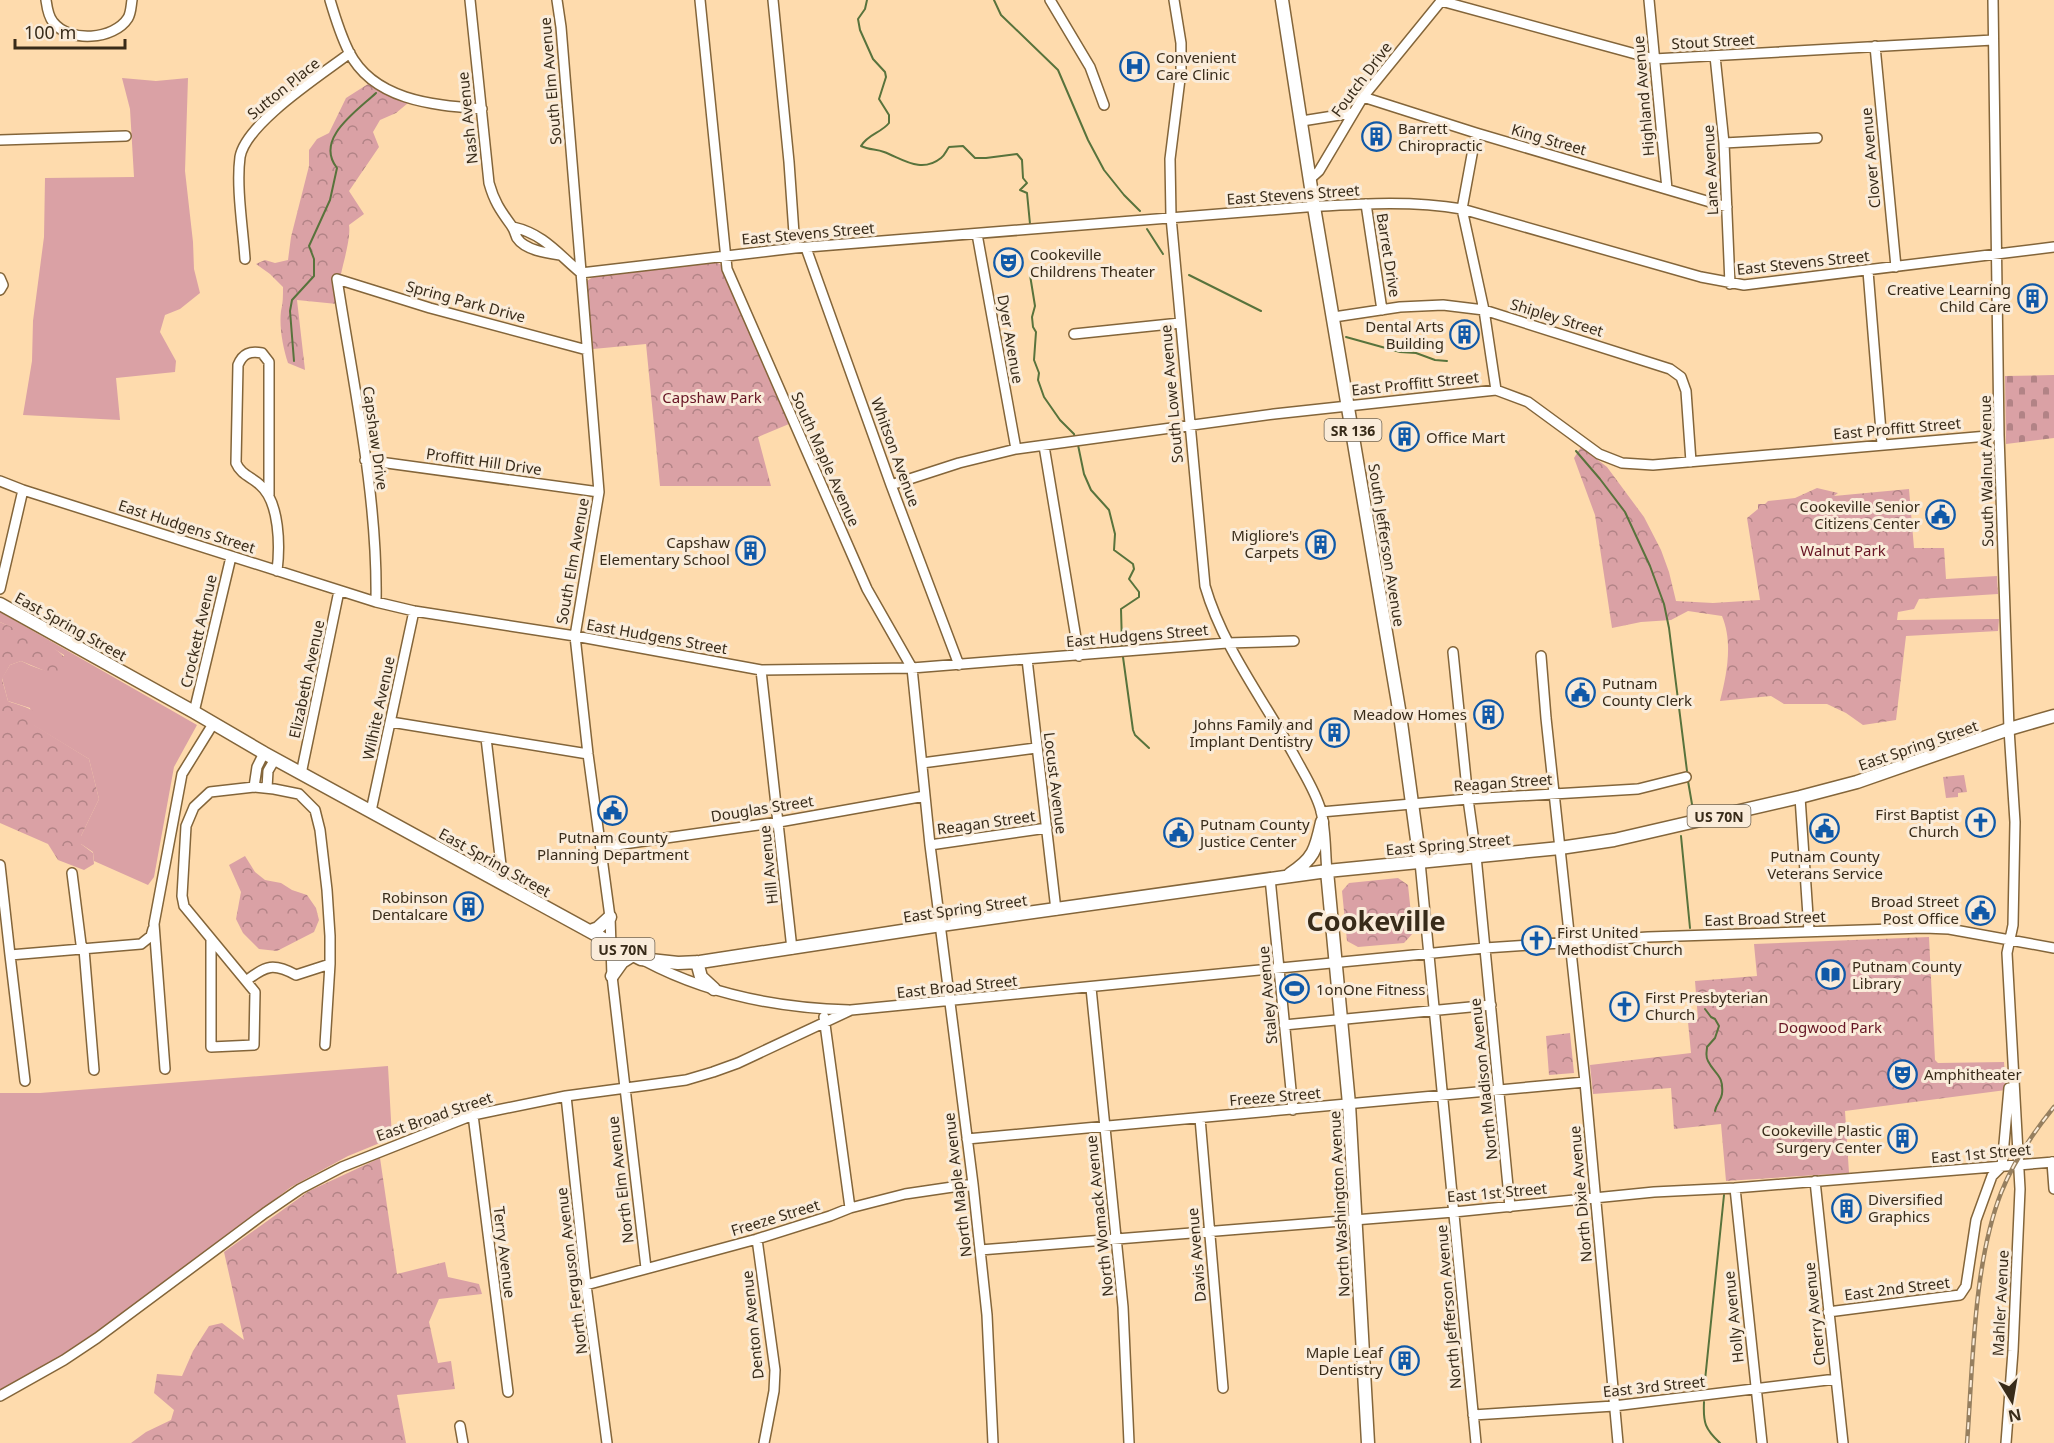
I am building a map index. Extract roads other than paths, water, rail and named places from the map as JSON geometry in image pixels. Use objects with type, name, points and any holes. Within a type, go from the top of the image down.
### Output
[{"type":"main road","name":"South Jefferson Avenue","points":[[1282,0],[1314,207],[1400,715],[1419,861]]},
{"type":"main road","name":"East Spring Street","points":[[0,604],[301,774],[637,957],[678,963],[792,949],[940,925],[1285,876],[1560,848],[1614,840],[1800,797],[1881,775],[2009,729]]},
{"type":"main road","name":"US 70N","points":[[2009,729],[2054,716]]},
{"type":"main road","points":[[1285,876],[1307,862],[1315,852],[1322,817]]},
{"type":"main road","name":"North Washington Avenue","points":[[1326,871],[1349,1104],[1368,1443]]},
{"type":"main road","points":[[590,931],[598,928],[610,917]]},
{"type":"main road","points":[[612,976],[622,962],[637,957]]},
{"type":"main road","points":[[697,962],[701,977],[714,989]]},
{"type":"street","points":[[46,0],[47,9],[54,22],[67,32],[95,36],[108,33],[120,26],[129,17],[132,0]]},
{"type":"street","points":[[330,0],[350,53],[365,75],[384,88],[407,98],[441,106],[482,110]]},
{"type":"street","name":"Nash Avenue","points":[[470,0],[489,183],[494,201],[513,227],[518,239],[528,247],[544,253],[560,255],[581,273]]},
{"type":"street","name":"South Elm Avenue","points":[[557,0],[599,492],[575,636],[610,917],[612,976],[625,1089]]},
{"type":"street","name":"South Maple Avenue","points":[[700,0],[727,269],[867,589],[912,668],[940,925]]},
{"type":"street","points":[[773,0],[795,248]]},
{"type":"street","points":[[1050,0],[1090,67],[1104,105]]},
{"type":"street","name":"South Lowe Avenue","points":[[1174,0],[1181,71],[1170,159],[1172,218],[1204,586],[1227,643],[1316,796],[1322,817],[1326,871]]},
{"type":"street","name":"Stout Street","points":[[1442,0],[1654,59],[1993,40]]},
{"type":"street","name":"Foutch Drive","points":[[1310,180],[1319,171],[1363,97],[1442,0]]},
{"type":"street","name":"Highland Avenue","points":[[1649,0],[1667,189]]},
{"type":"street","name":"South Walnut Avenue","points":[[1993,0],[2000,435],[2009,729],[2015,826],[2015,880],[2011,940],[2007,953],[2012,1059]]},
{"type":"street","name":"Clover Avenue","points":[[1875,46],[1896,267]]},
{"type":"street","name":"Sutton Place","points":[[245,259],[239,174],[241,155],[246,142],[256,126],[350,53]]},
{"type":"street","name":"Lane Avenue","points":[[1715,56],[1725,143],[1730,284]]},
{"type":"street","name":"King Street","points":[[1363,97],[1727,207]]},
{"type":"street","points":[[1302,122],[1352,113]]},
{"type":"street","points":[[1476,133],[1462,210],[1484,310],[1497,390]]},
{"type":"street","points":[[0,140],[126,136]]},
{"type":"street","points":[[1725,143],[1817,138]]},
{"type":"street","name":"East Stevens Street","points":[[581,273],[795,248],[1366,204],[1414,204],[1462,210],[1730,284],[1757,285],[2054,247]]},
{"type":"street","name":"Barret Drive","points":[[1366,204],[1382,310]]},
{"type":"street","name":"Dyer Avenue","points":[[977,234],[1016,449]]},
{"type":"street","name":"Whitson Avenue","points":[[806,248],[891,485],[959,665]]},
{"type":"street","points":[[1868,271],[1882,444]]},
{"type":"street","points":[[0,278],[3,285],[0,290]]},
{"type":"street","name":"Spring Park Drive","points":[[337,279],[430,308],[587,350]]},
{"type":"street","name":"Capshaw Drive","points":[[337,279],[365,460],[376,569],[376,602]]},
{"type":"street","name":"Shipley Street","points":[[1334,317],[1443,305],[1484,310],[1670,369],[1682,377],[1686,391],[1691,462]]},
{"type":"street","points":[[1074,334],[1180,323]]},
{"type":"street","points":[[269,495],[256,481],[243,473],[236,463],[238,365],[241,357],[255,351],[262,353],[269,362],[269,495],[278,538],[277,571]]},
{"type":"street","name":"East Proffitt Street","points":[[891,485],[959,463],[1016,449],[1348,405],[1497,390],[1528,402],[1599,454],[1622,463],[1653,465],[2000,435]]},
{"type":"street","points":[[1044,446],[1079,656]]},
{"type":"street","name":"Proffitt Hill Drive","points":[[365,460],[599,492]]},
{"type":"street","name":"East Hudgens Street","points":[[0,482],[376,602],[414,611],[575,636],[761,670],[912,668],[1227,643],[1294,641]]},
{"type":"street","points":[[0,588],[23,490]]},
{"type":"street","name":"Crockett Avenue","points":[[194,712],[231,557]]},
{"type":"street","name":"Elizabeth Avenue","points":[[301,774],[339,591]]},
{"type":"street","name":"Wilhite Avenue","points":[[371,811],[414,611]]},
{"type":"street","name":"North Madison Avenue","points":[[1453,652],[1476,856],[1510,1207]]},
{"type":"street","name":"North Dixie Avenue","points":[[1541,656],[1585,1082],[1618,1443]]},
{"type":"street","name":"Locust Avenue","points":[[1027,659],[1056,910]]},
{"type":"street","name":"Hill Avenue","points":[[761,670],[792,949]]},
{"type":"street","points":[[391,722],[588,754]]},
{"type":"street","points":[[10,955],[141,944],[151,936],[182,774],[213,724]]},
{"type":"street","points":[[486,738],[503,882]]},
{"type":"street","points":[[922,763],[1036,748]]},
{"type":"street","points":[[254,787],[257,767],[269,756]]},
{"type":"street","points":[[267,788],[269,756]]},
{"type":"street","name":"Reagan Street","points":[[1322,817],[1468,799],[1638,789],[1686,777]]},
{"type":"street","points":[[211,939],[211,1047],[254,1045],[255,992],[184,906],[181,885],[186,826],[194,807],[210,792],[254,787],[299,794],[315,810],[320,830],[327,890],[330,964],[326,1045]]},
{"type":"street","name":"Douglas Street","points":[[602,846],[778,822],[925,796]]},
{"type":"street","points":[[1800,797],[1809,931]]},
{"type":"street","name":"Reagan Street","points":[[930,845],[1047,828]]},
{"type":"street","name":"South Jefferson Avenue","points":[[1419,861],[1428,954]]},
{"type":"street","points":[[0,865],[25,1081]]},
{"type":"street","points":[[72,873],[81,944],[84,949],[94,1070]]},
{"type":"street","name":"Staley Avenue","points":[[1270,878],[1293,1110]]},
{"type":"street","points":[[154,924],[165,1069]]},
{"type":"street","name":"North Maple Avenue","points":[[940,925],[974,1184],[987,1315],[993,1443]]},
{"type":"street","name":"East Broad Street","points":[[0,1396],[98,1338],[300,1189],[372,1153],[473,1115],[566,1096],[686,1080],[713,1072],[738,1063],[851,1010],[1485,948],[1570,942],[1809,931],[1943,928],[2054,948]]},
{"type":"street","name":"North Jefferson Avenue","points":[[1428,954],[1476,1443]]},
{"type":"street","points":[[637,957],[672,975],[714,989],[768,1001],[823,1009],[851,1010]]},
{"type":"street","points":[[246,981],[264,968],[283,968],[296,975],[330,964]]},
{"type":"street","name":"North Womack Avenue","points":[[1091,988],[1123,1307],[1129,1443]]},
{"type":"street","points":[[1284,1025],[1491,1005]]},
{"type":"street","points":[[823,1009],[850,1208]]},
{"type":"street","points":[[2002,1166],[2012,1059]]},
{"type":"street","name":"Mahler Avenue","points":[[2006,1443],[2017,1280],[2019,1165],[2012,1059]]},
{"type":"street","name":"Freeze Street","points":[[967,1139],[1585,1082]]},
{"type":"street","name":"North Elm Avenue","points":[[625,1089],[646,1268]]},
{"type":"street","name":"North Ferguson Avenue","points":[[566,1096],[586,1285],[607,1443]]},
{"type":"street","name":"Terry Avenue","points":[[473,1115],[508,1392]]},
{"type":"street","name":"Davis Avenue","points":[[1200,1118],[1223,1388]]},
{"type":"street","points":[[2053,1162],[2054,1189]]},
{"type":"street","name":"East 1st Street","points":[[980,1250],[2053,1162]]},
{"type":"street","name":"East 2nd Street","points":[[1828,1312],[1960,1295],[1966,1286],[1976,1220],[1992,1176],[2002,1166]]},
{"type":"street","name":"Cherry Avenue","points":[[1815,1181],[1843,1443]]},
{"type":"street","name":"Freeze Street","points":[[586,1285],[757,1239],[850,1208],[905,1194],[974,1184]]},
{"type":"street","name":"Holly Avenue","points":[[1736,1188],[1762,1443]]},
{"type":"street","name":"Denton Avenue","points":[[757,1239],[775,1370],[774,1391],[764,1443]]},
{"type":"street","name":"East 3rd Street","points":[[1473,1415],[1614,1406],[1836,1380]]},
{"type":"street","points":[[460,1426],[463,1443]]},
{"type":"waterway","points":[[867,0],[865,9],[858,19],[860,30],[873,59],[885,72],[886,77],[879,99],[889,115],[889,123],[861,146],[919,165],[934,163],[949,147],[963,146],[975,158],[1017,154],[1022,160],[1023,178],[1027,183],[1020,190],[1027,193],[1030,224]]},
{"type":"waterway","points":[[994,0],[1001,15],[1058,70],[1088,140],[1104,170],[1140,211]]},
{"type":"waterway","points":[[294,361],[290,311],[292,300],[314,276],[314,259],[309,246],[330,200],[337,168],[331,157],[334,136],[349,117],[376,93]]},
{"type":"waterway","points":[[1147,229],[1163,254]]},
{"type":"waterway","points":[[1030,275],[1035,306],[1032,317],[1036,332],[1034,360],[1039,373],[1038,380],[1044,397],[1060,420],[1074,434],[1075,439]]},
{"type":"waterway","points":[[1189,275],[1261,311]]},
{"type":"waterway","points":[[1346,337],[1400,352],[1416,353],[1435,360],[1447,361]]},
{"type":"waterway","points":[[1078,445],[1084,474],[1091,490],[1109,510],[1115,534],[1114,550],[1133,564],[1134,569],[1129,579],[1139,592],[1139,597],[1121,609],[1122,645]]},
{"type":"waterway","points":[[1576,451],[1625,512],[1650,566],[1664,604],[1687,771]]},
{"type":"waterway","points":[[1123,657],[1133,730],[1135,735],[1149,748]]},
{"type":"waterway","points":[[1688,781],[1693,810]]},
{"type":"waterway","points":[[1681,836],[1690,928]]},
{"type":"waterway","points":[[1705,1009],[1719,1026],[1715,1038],[1707,1047],[1706,1054],[1722,1083],[1721,1096],[1715,1111]]},
{"type":"waterway","points":[[1704,1390],[1724,1195]]},
{"type":"waterway","points":[[1704,1402],[1706,1425],[1720,1443]]},
{"type":"railway","points":[[1967,1443],[1976,1316],[1992,1221],[2011,1170],[2031,1137],[2054,1107]]},
{"type":"place","name":"Convenient Care Clinic","points":[[1135,66]]},
{"type":"place","name":"Barrett Chiropractic","points":[[1377,137]]},
{"type":"place","name":"Cookeville Childrens Theater","points":[[1009,263]]},
{"type":"place","name":"Creative Learning Child Care","points":[[2032,298]]},
{"type":"place","name":"Dental Arts Building","points":[[1465,335]]},
{"type":"place","name":"Office Mart","points":[[1405,437]]},
{"type":"place","name":"Cookeville Senior Citizens Center","points":[[1941,515]]},
{"type":"place","name":"Migliore's Carpets","points":[[1320,544]]},
{"type":"place","name":"Capshaw Elementary School","points":[[751,551]]},
{"type":"place","name":"Putnam County Clerk","points":[[1581,692]]},
{"type":"place","name":"Meadow Homes","points":[[1488,714]]},
{"type":"place","name":"Johns Family and Implant Dentistry","points":[[1334,733]]},
{"type":"place","name":"Putnam County Planning Department","points":[[613,810]]},
{"type":"place","name":"First Baptist Church","points":[[1980,823]]},
{"type":"place","name":"Putnam County Veterans Service","points":[[1825,829]]},
{"type":"place","name":"Putnam County Justice Center","points":[[1179,833]]},
{"type":"place","name":"Robinson Dentalcare","points":[[469,906]]},
{"type":"place","name":"Broad Street Post Office","points":[[1980,910]]},
{"type":"place","name":"First United Methodist Church","points":[[1536,941]]},
{"type":"place","name":"Putnam County Library","points":[[1831,975]]},
{"type":"place","name":"1onOne Fitness","points":[[1295,989]]},
{"type":"place","name":"First Presbyterian Church","points":[[1624,1006]]},
{"type":"place","name":"Amphitheater","points":[[1903,1074]]},
{"type":"place","name":"Cookeville Plastic Surgery Center","points":[[1903,1139]]},
{"type":"place","name":"Diversified Graphics","points":[[1847,1208]]},
{"type":"place","name":"Maple Leaf Dentistry","points":[[1404,1361]]},
{"type":"district","name":"Cookeville","points":[[1376,920]]},
{"type":"park label","name":"Capshaw Park","points":[[712,397]]},
{"type":"park label","name":"Walnut Park","points":[[1843,550]]},
{"type":"park label","name":"Dogwood Park","points":[[1830,1027]]}]
